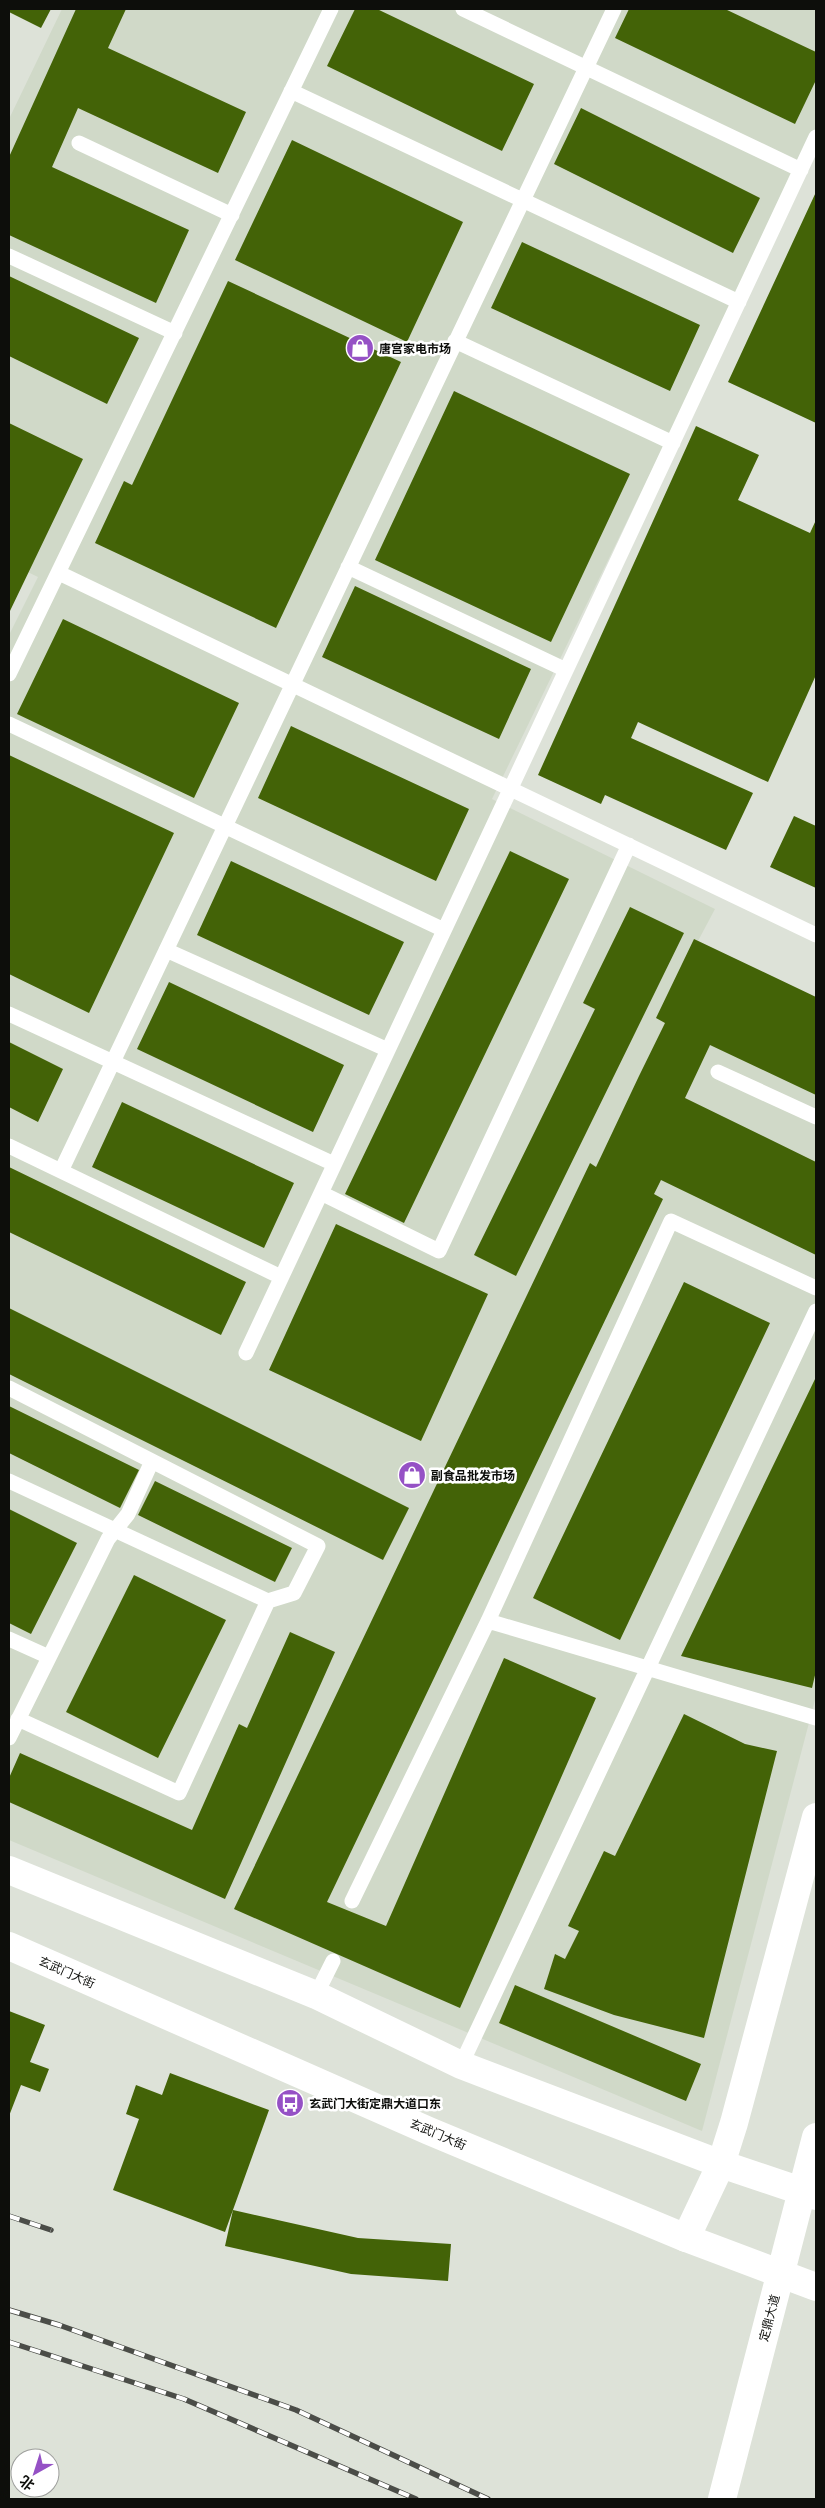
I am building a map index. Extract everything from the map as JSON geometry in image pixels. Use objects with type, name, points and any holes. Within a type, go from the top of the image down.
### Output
[{"type":"main road","points":[[686,2238],[721,2164],[734,2123],[816,1817]]},
{"type":"main road","points":[[9,1870],[316,1995],[461,2065],[721,2164],[816,2196]]},
{"type":"main road","name":"玄武门大街","points":[[9,1946],[429,2131],[686,2238],[816,2287]]},
{"type":"main road","name":"定鼎大道","points":[[722,2499],[816,2137]]},
{"type":"lane","points":[[9,674],[60,573],[331,9]]},
{"type":"lane","points":[[463,9],[801,170]]},
{"type":"lane","points":[[61,1171],[614,9]]},
{"type":"lane","points":[[292,91],[739,302]]},
{"type":"lane","points":[[246,1353],[816,137]]},
{"type":"lane","points":[[79,143],[232,215]]},
{"type":"lane","points":[[9,256],[175,333]]},
{"type":"lane","points":[[455,341],[673,443]]},
{"type":"lane","points":[[348,566],[566,670]]},
{"type":"lane","points":[[60,573],[816,935]]},
{"type":"lane","points":[[9,724],[444,930]]},
{"type":"lane","points":[[321,1193],[439,1252],[629,845]]},
{"type":"lane","points":[[166,950],[388,1050]]},
{"type":"lane","points":[[9,1014],[334,1164]]},
{"type":"lane","points":[[718,1072],[816,1117]]},
{"type":"lane","points":[[9,1146],[281,1277]]},
{"type":"lane","points":[[352,1901],[488,1621],[670,1221],[816,1288]]},
{"type":"lane","points":[[461,2065],[816,1311]]},
{"type":"lane","points":[[9,1388],[318,1546],[294,1593],[268,1601],[9,1481]]},
{"type":"lane","points":[[9,1738],[108,1538],[128,1514],[152,1461]]},
{"type":"lane","points":[[18,1719],[179,1793],[268,1601]]},
{"type":"lane","points":[[488,1621],[816,1718]]},
{"type":"lane","points":[[9,1638],[49,1657]]},
{"type":"lane","points":[[316,1995],[333,1961]]},
{"type":"shaded area","name":"副食品批发市场","points":[[62,9],[816,9],[816,132],[492,799],[715,909],[698,941],[816,998],[816,1696],[702,2131],[9,1840],[9,635],[38,577],[9,563],[9,119]]},
{"type":"building","points":[[9,9],[51,9],[41,28],[9,12]]},
{"type":"building","points":[[76,9],[126,9],[108,48],[246,112],[218,173],[78,108],[52,167],[189,230],[156,303],[9,235],[9,157]]},
{"type":"building","points":[[355,9],[377,9],[534,84],[502,151],[327,66]]},
{"type":"building","points":[[629,9],[725,9],[816,52],[816,80],[795,124],[615,38]]},
{"type":"building","points":[[581,108],[760,198],[733,253],[554,164]]},
{"type":"building","points":[[292,140],[463,222],[407,342],[235,260]]},
{"type":"building","points":[[816,192],[816,423],[728,382]]},
{"type":"building","points":[[522,242],[700,325],[670,391],[491,308]]},
{"type":"building","points":[[9,276],[139,338],[107,404],[9,356]]},
{"type":"building","points":[[228,281],[401,362],[276,628],[95,543],[124,481],[132,485]]},
{"type":"building","points":[[454,391],[630,474],[551,642],[375,560]]},
{"type":"building","points":[[9,423],[83,459],[9,613]]},
{"type":"building","points":[[696,426],[759,455],[738,500],[810,533],[816,520],[816,675],[768,782],[638,722],[631,738],[753,793],[726,850],[605,795],[601,804],[538,775]]},
{"type":"building","points":[[355,586],[531,669],[499,739],[322,657]]},
{"type":"building","points":[[63,619],[239,703],[194,798],[17,714]]},
{"type":"building","points":[[291,726],[469,809],[436,881],[258,798]]},
{"type":"building","points":[[9,755],[174,833],[89,1013],[9,974]]},
{"type":"building","points":[[794,816],[816,826],[816,888],[770,867]]},
{"type":"building","points":[[510,851],[569,879],[404,1223],[345,1194]]},
{"type":"building","points":[[231,861],[404,942],[369,1015],[197,935]]},
{"type":"building","points":[[630,907],[684,933],[516,1276],[474,1255],[595,1009],[583,1003]]},
{"type":"building","points":[[694,939],[816,997],[816,1095],[710,1045],[685,1098],[816,1162],[816,1255],[661,1180],[654,1194],[663,1199],[327,1902],[386,1926],[504,1658],[596,1698],[460,2008],[234,1909],[590,1163],[596,1167],[665,1023],[656,1018]]},
{"type":"building","points":[[169,982],[344,1065],[313,1132],[137,1049]]},
{"type":"building","points":[[9,1042],[63,1069],[38,1122],[9,1107]]},
{"type":"building","points":[[122,1102],[294,1183],[264,1248],[92,1167]]},
{"type":"building","points":[[9,1167],[246,1282],[221,1335],[9,1232]]},
{"type":"building","points":[[336,1224],[488,1294],[421,1441],[269,1370]]},
{"type":"building","points":[[684,1282],[770,1323],[620,1640],[533,1598]]},
{"type":"building","points":[[9,1308],[409,1508],[383,1560],[9,1374]]},
{"type":"building","points":[[816,1377],[816,1671],[812,1688],[681,1656]]},
{"type":"building","points":[[9,1406],[139,1470],[120,1508],[9,1453]]},
{"type":"building","points":[[155,1481],[292,1548],[275,1582],[138,1515]]},
{"type":"building","points":[[9,1509],[77,1543],[31,1634],[9,1623]]},
{"type":"building","points":[[134,1575],[226,1620],[158,1758],[66,1712]]},
{"type":"building","points":[[290,1632],[335,1652],[225,1899],[9,1802],[9,1778],[20,1753],[192,1830],[239,1724],[247,1728]]},
{"type":"building","points":[[684,1714],[745,1744],[777,1751],[704,2038],[614,2015],[544,1989],[555,1954],[565,1959],[579,1931],[568,1926],[604,1851],[615,1856]]},
{"type":"building","points":[[515,1985],[701,2064],[686,2101],[499,2023]]},
{"type":"building","points":[[9,2011],[45,2025],[30,2062],[49,2069],[40,2092],[21,2085],[9,2116]]},
{"type":"building","points":[[170,2073],[269,2110],[225,2232],[113,2190],[139,2119],[126,2114],[136,2085],[162,2095]]},
{"type":"building","points":[[233,2210],[358,2238],[451,2244],[448,2281],[351,2274],[225,2246]]},
{"type":"railway","points":[[9,2216],[51,2230]]},
{"type":"railway","points":[[9,2310],[59,2325],[296,2410],[488,2499]]},
{"type":"railway","points":[[9,2342],[184,2399],[416,2499]]},
{"type":"place","name":"唐宫家电市场","points":[[360,348]]},
{"type":"place","name":"副食品批发市场","points":[[412,1475]]},
{"type":"place","name":"玄武门大街定鼎大道口东","points":[[290,2103]]}]
